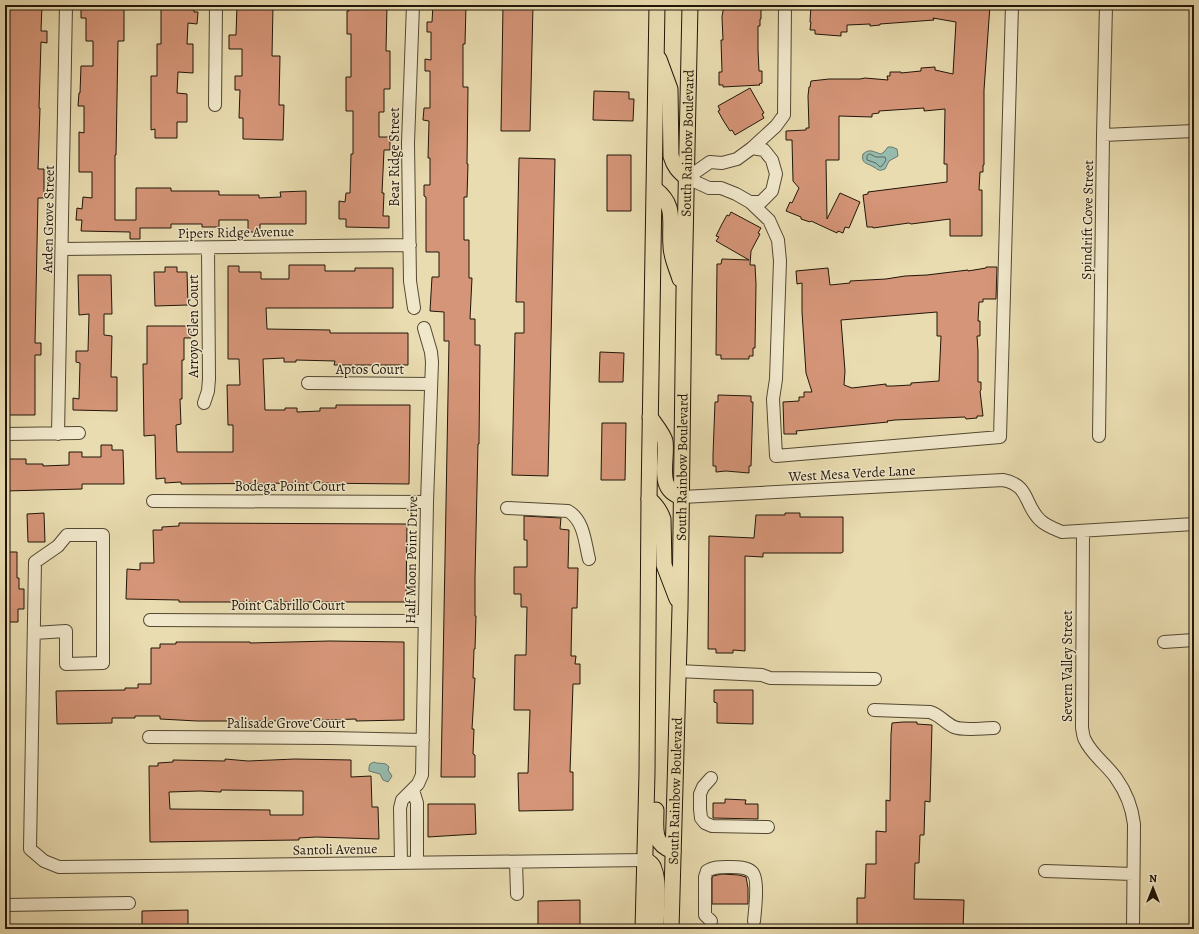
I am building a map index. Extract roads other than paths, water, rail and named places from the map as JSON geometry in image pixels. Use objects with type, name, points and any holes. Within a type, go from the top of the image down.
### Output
[{"type":"main road","name":"South Rainbow Boulevard","points":[[643,929],[647,773],[650,417],[657,5]]},
{"type":"main road","name":"South Rainbow Boulevard","points":[[671,929],[680,608],[684,291],[690,5]]},
{"type":"main road","points":[[656,51],[670,89],[671,156],[674,166],[687,178]]},
{"type":"main road","points":[[655,189],[669,205],[671,248],[684,291]]},
{"type":"main road","points":[[650,417],[665,440],[664,475],[666,483],[675,495],[682,496]]},
{"type":"main road","points":[[649,499],[657,505],[663,519],[664,565],[680,608]]},
{"type":"main road","points":[[647,773],[656,799],[657,837],[664,848],[673,851]]},
{"type":"main road","points":[[645,860],[651,863],[654,868],[656,879],[656,929]]},
{"type":"street","name":"Arden Grove Street","points":[[58,434],[66,5]]},
{"type":"street","points":[[215,105],[216,5]]},
{"type":"street","name":"Bear Ridge Street","points":[[413,5],[408,143],[410,281],[414,308]]},
{"type":"street","points":[[687,178],[710,162],[722,162],[737,158],[752,148],[776,126],[784,115],[785,5]]},
{"type":"street","points":[[687,178],[709,188],[721,188],[750,202],[769,220],[778,240],[780,261],[776,379],[773,399],[776,456],[1000,437],[1012,5]]},
{"type":"street","name":"Spindrift Cove Street","points":[[1099,436],[1106,5]]},
{"type":"street","points":[[1103,135],[1194,131]]},
{"type":"street","points":[[750,202],[761,202],[772,191],[776,174],[772,160],[764,150],[752,148]]},
{"type":"street","name":"Pipers Ridge Avenue","points":[[62,249],[410,245]]},
{"type":"street","name":"Arroyo Glen Court","points":[[204,403],[208,391],[209,379],[208,248]]},
{"type":"street","name":"Half Moon Point Drive","points":[[401,863],[400,808],[402,800],[418,784],[422,775],[427,502],[431,384],[431,352],[424,328]]},
{"type":"street","name":"Aptos Court","points":[[308,383],[431,384]]},
{"type":"street","points":[[5,434],[79,433]]},
{"type":"street","name":"West Mesa Verde Lane","points":[[682,496],[1003,480],[1012,482],[1021,488],[1040,520],[1052,528],[1062,532],[1083,531]]},
{"type":"street","name":"Bodega Point Court","points":[[153,500],[427,502]]},
{"type":"street","points":[[507,508],[568,511],[574,514],[580,523],[589,559]]},
{"type":"street","points":[[1083,531],[1194,524]]},
{"type":"street","name":"Severn Valley Street","points":[[1083,531],[1082,728],[1085,740],[1092,751],[1116,778],[1126,794],[1132,812],[1134,824],[1133,929]]},
{"type":"street","points":[[67,535],[103,535],[103,663],[66,664],[66,631],[34,633],[35,562],[58,546],[67,535]]},
{"type":"street","name":"Point Cabrillo Court","points":[[150,620],[425,621]]},
{"type":"street","name":"Santoli Avenue","points":[[34,633],[30,849],[44,861],[59,867],[645,860]]},
{"type":"street","points":[[1164,642],[1194,640]]},
{"type":"street","points":[[678,671],[762,675],[770,678],[875,679]]},
{"type":"street","points":[[874,710],[930,712],[937,714],[953,726],[959,728],[994,728]]},
{"type":"street","name":"Palisade Grove Court","points":[[149,737],[423,740]]},
{"type":"street","points":[[711,778],[700,794],[701,818],[705,823],[712,826],[768,827]]},
{"type":"street","points":[[413,790],[417,803],[417,863]]},
{"type":"street","points":[[516,862],[517,894]]},
{"type":"street","points":[[711,921],[705,915],[705,877],[707,871],[712,868],[736,867],[747,868],[753,872],[756,879],[754,921]]},
{"type":"street","points":[[1045,871],[1133,874]]},
{"type":"street","points":[[5,904],[129,903]]},
{"type":"water","points":[[888,147],[897,149],[898,156],[889,161],[885,169],[878,170],[863,161],[863,154],[865,152],[872,151],[881,154]]},
{"type":"water","points":[[374,762],[386,764],[389,767],[388,770],[392,776],[388,782],[383,780],[380,774],[369,771],[370,764]]}]
